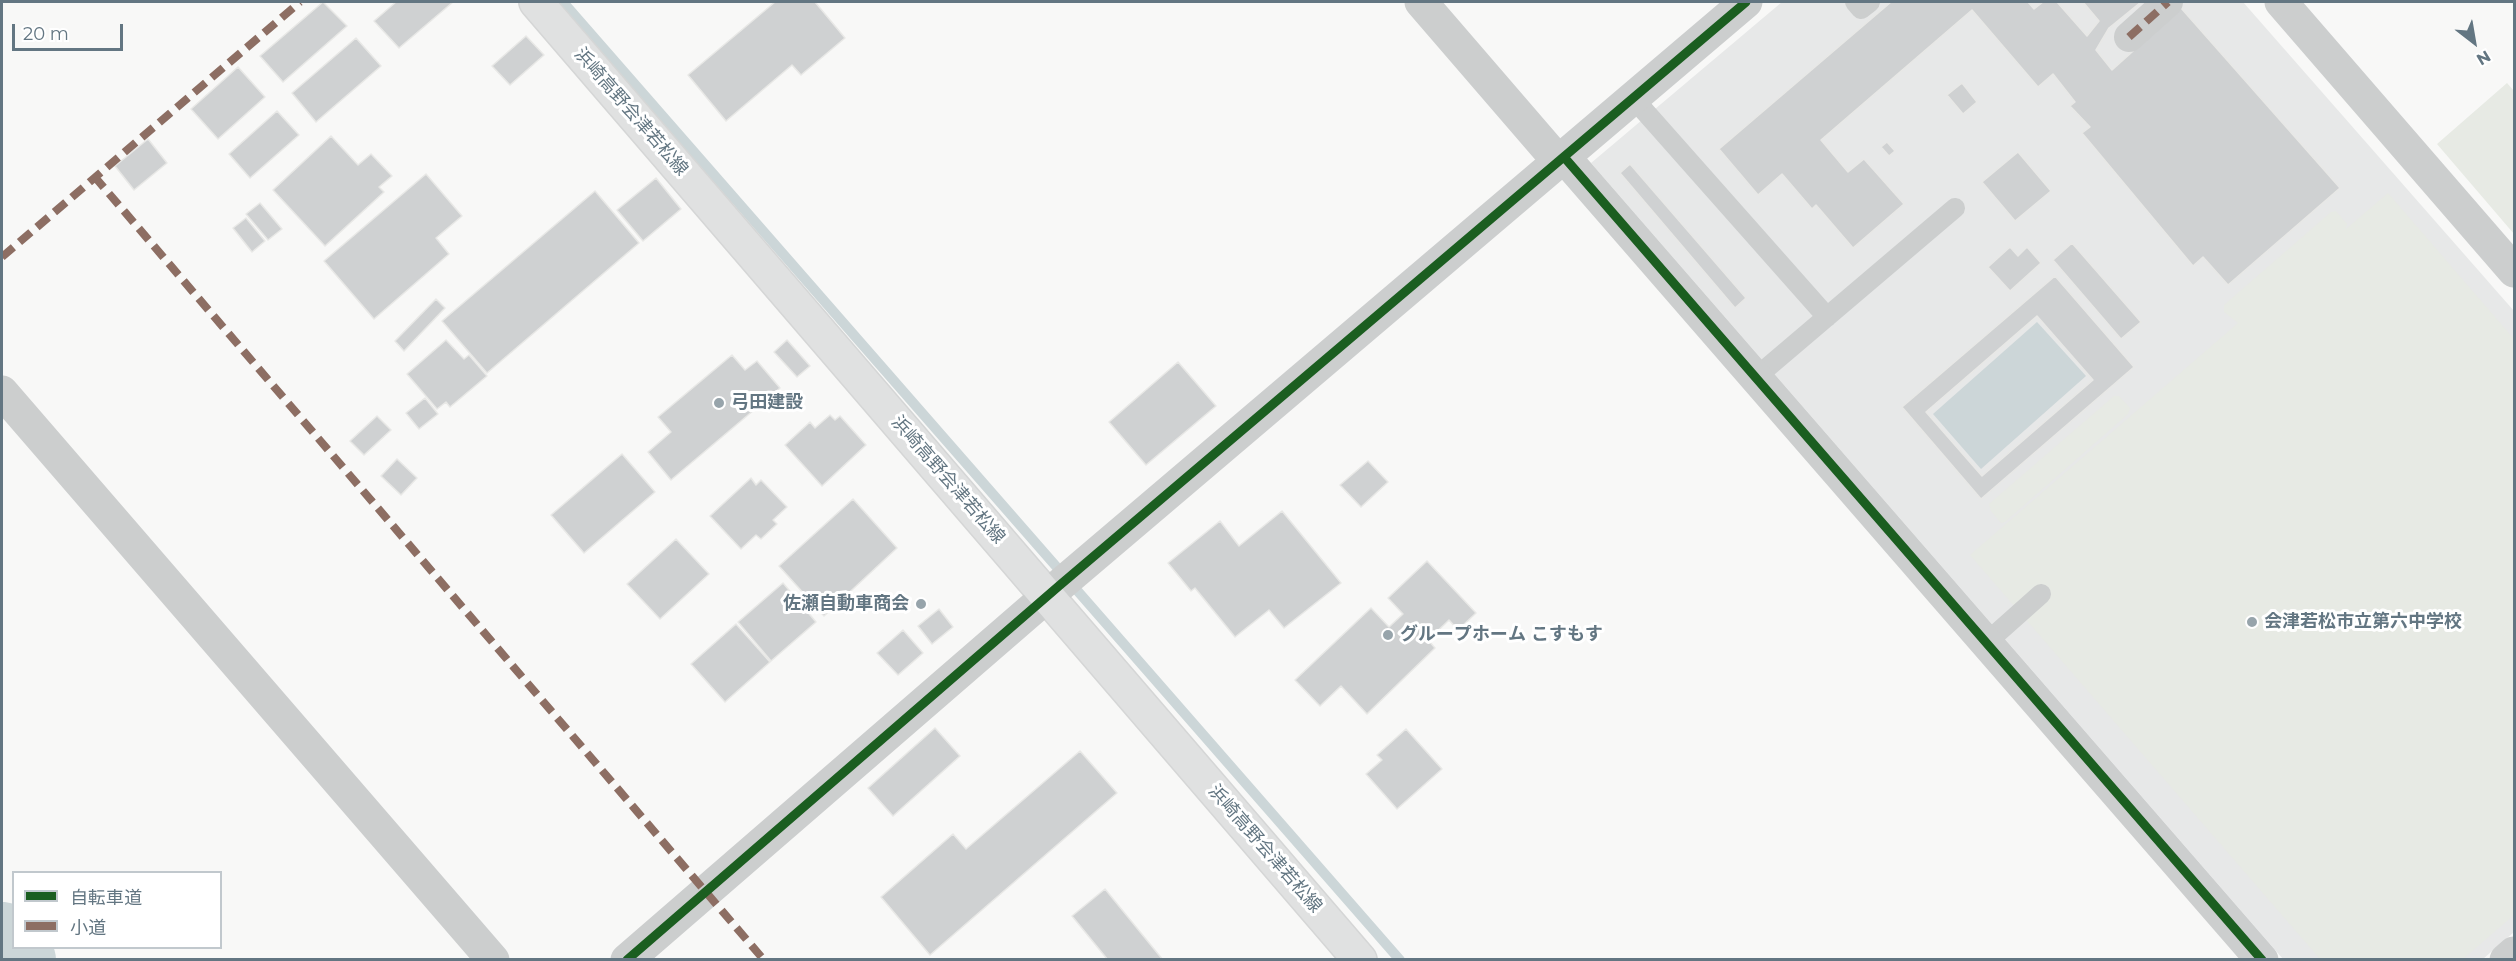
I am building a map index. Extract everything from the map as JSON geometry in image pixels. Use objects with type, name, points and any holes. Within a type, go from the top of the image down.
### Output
[{"type":"main road","name":"浜崎高野会津若松線","points":[[536,2],[1054,591],[1360,960]]},
{"type":"street","points":[[1421,2],[1755,378],[2262,960]]},
{"type":"street","points":[[627,960],[1086,563],[1746,2]]},
{"type":"street","points":[[2129,36],[2168,2]]},
{"type":"street","points":[[2281,2],[2514,270]]},
{"type":"street","points":[[2,392],[493,960]]},
{"type":"street","points":[[2506,960],[2514,952]]},
{"type":"lane","points":[[1855,2],[1862,9],[1870,2]]},
{"type":"lane","points":[[1633,98],[1827,317]]},
{"type":"lane","points":[[1755,378],[1955,208]]},
{"type":"lane","points":[[1986,643],[2041,594]]},
{"type":"shaded area","name":"会津若松市立第六中学校","points":[[1782,2],[2243,2],[2514,311],[2514,932],[2483,959],[2283,959],[1591,163]]},
{"type":"shaded area","points":[[2507,83],[2514,91],[2514,234],[2437,144]]},
{"type":"shaded area","points":[[2388,193],[2514,339],[2514,915],[2463,959],[2320,959],[1970,555],[2238,323],[2224,312],[2224,305],[2331,212],[2336,211],[2347,224],[2346,229]]},
{"type":"shaded area","points":[[2037,322],[2086,376],[1981,469],[1933,414]]},
{"type":"shaded area","points":[[2114,396],[2119,396],[2130,408],[2128,414],[2005,522],[2001,523],[1991,511],[1989,504]]},
{"type":"building","points":[[323,2],[347,26],[283,82],[260,56]]},
{"type":"building","points":[[396,2],[453,2],[399,48],[374,21]]},
{"type":"building","points":[[775,2],[815,2],[845,38],[801,75],[792,65],[726,121],[688,75]]},
{"type":"building","points":[[1891,2],[2028,2],[2034,9],[2043,2],[2057,2],[2087,36],[2099,21],[2083,2],[2141,2],[2109,28],[2096,50],[2112,70],[2181,8],[2340,188],[2228,285],[2203,257],[2193,266],[2082,133],[2090,127],[2070,106],[2075,102],[2053,74],[2038,87],[1972,10],[1821,140],[1848,172],[1864,159],[1904,204],[1853,248],[1816,205],[1812,209],[1782,174],[1758,195],[1719,149]]},
{"type":"building","points":[[526,36],[544,55],[510,85],[492,66]]},
{"type":"building","points":[[356,38],[381,66],[316,122],[292,93]]},
{"type":"building","points":[[238,67],[265,97],[218,139],[191,109]]},
{"type":"building","points":[[1962,83],[1977,102],[1963,114],[1947,95]]},
{"type":"building","points":[[277,111],[299,135],[250,178],[229,154]]},
{"type":"building","points":[[331,136],[358,165],[371,154],[392,176],[379,187],[384,192],[325,246],[273,190]]},
{"type":"building","points":[[148,139],[167,163],[134,190],[115,166]]},
{"type":"building","points":[[1887,142],[1895,151],[1889,156],[1881,147]]},
{"type":"building","points":[[2018,152],[2051,191],[2015,221],[1982,182]]},
{"type":"building","points":[[1630,164],[1746,298],[1735,308],[1620,173]]},
{"type":"building","points":[[426,174],[462,216],[436,238],[449,254],[374,319],[324,261]]},
{"type":"building","points":[[656,178],[681,209],[643,241],[617,210]]},
{"type":"building","points":[[595,191],[639,243],[487,373],[442,321]]},
{"type":"building","points":[[260,203],[282,229],[268,240],[246,214]]},
{"type":"building","points":[[246,218],[265,241],[252,252],[233,228]]},
{"type":"building","points":[[2072,243],[2141,322],[2121,339],[2053,260]]},
{"type":"building","points":[[2010,247],[2018,256],[2027,247],[2041,263],[2010,291],[1988,267]]},
{"type":"building","points":[[2055,276],[2134,367],[1981,499],[1902,407]],"holes":[[[2037,316],[2093,380],[1982,476],[1926,412]]]},
{"type":"building","points":[[436,299],[445,308],[404,351],[395,341]]},
{"type":"building","points":[[446,340],[464,359],[469,355],[487,376],[450,407],[446,402],[437,409],[407,374]]},
{"type":"building","points":[[787,340],[810,366],[797,377],[774,352]]},
{"type":"building","name":"弓田建設","points":[[732,355],[745,370],[757,361],[780,388],[671,480],[648,452],[671,432],[658,417]]},
{"type":"building","points":[[1178,362],[1216,406],[1146,465],[1109,422]]},
{"type":"building","points":[[425,398],[438,414],[419,429],[406,413]]},
{"type":"building","points":[[830,415],[835,420],[840,416],[866,445],[822,486],[785,445],[810,422],[815,428]]},
{"type":"building","points":[[377,416],[391,430],[364,455],[350,441]]},
{"type":"building","points":[[622,454],[655,492],[584,553],[551,515]]},
{"type":"building","points":[[397,459],[417,478],[401,495],[381,476]]},
{"type":"building","points":[[1368,461],[1388,482],[1361,507],[1340,485]]},
{"type":"building","points":[[751,478],[756,485],[761,480],[787,507],[773,520],[777,524],[761,539],[756,535],[741,549],[710,516]]},
{"type":"building","points":[[853,499],[897,548],[824,616],[779,566]]},
{"type":"building","points":[[1282,511],[1341,583],[1284,628],[1269,610],[1235,637],[1195,588],[1191,591],[1168,563],[1220,521],[1239,546]]},
{"type":"building","points":[[676,539],[709,574],[660,619],[627,584]]},
{"type":"building","name":"グループホーム こすもす","points":[[1427,561],[1476,613],[1458,630],[1449,620],[1428,640],[1435,648],[1367,714],[1341,686],[1320,706],[1295,680],[1371,608],[1389,627],[1403,614],[1388,598]]},
{"type":"building","points":[[783,583],[816,622],[771,661],[738,622]]},
{"type":"building","points":[[939,609],[953,627],[932,644],[918,626]]},
{"type":"building","points":[[736,624],[770,662],[725,702],[691,664]]},
{"type":"building","points":[[903,630],[923,653],[898,675],[877,653]]},
{"type":"building","points":[[935,728],[960,756],[893,816],[868,788]]},
{"type":"building","points":[[1406,729],[1442,769],[1397,809],[1366,774],[1382,760],[1377,755]]},
{"type":"building","points":[[1080,751],[1117,793],[930,955],[881,897],[953,834],[966,849]]},
{"type":"building","points":[[1105,889],[1163,960],[1108,960],[1072,916]]},
{"type":"waterway","points":[[563,2],[1400,960]]},
{"type":"waterway","points":[[2,935],[12,947]]},
{"type":"waterway","points":[[14,949],[23,960]]},
{"type":"marked path","points":[[2,257],[300,2]]},
{"type":"marked path","points":[[2129,37],[2168,2]]},
{"type":"marked path","points":[[94,176],[764,960]]},
{"type":"cycle path","points":[[627,960],[1060,585],[1746,2]]},
{"type":"cycle path","points":[[1564,157],[2262,960]]},
{"type":"place","name":"弓田建設","points":[[719,403]]},
{"type":"place","name":"佐瀬自動車商会","points":[[921,604]]},
{"type":"place","name":"会津若松市立第六中学校","points":[[2252,622]]},
{"type":"place","name":"グループホーム こすもす","points":[[1388,635]]}]
